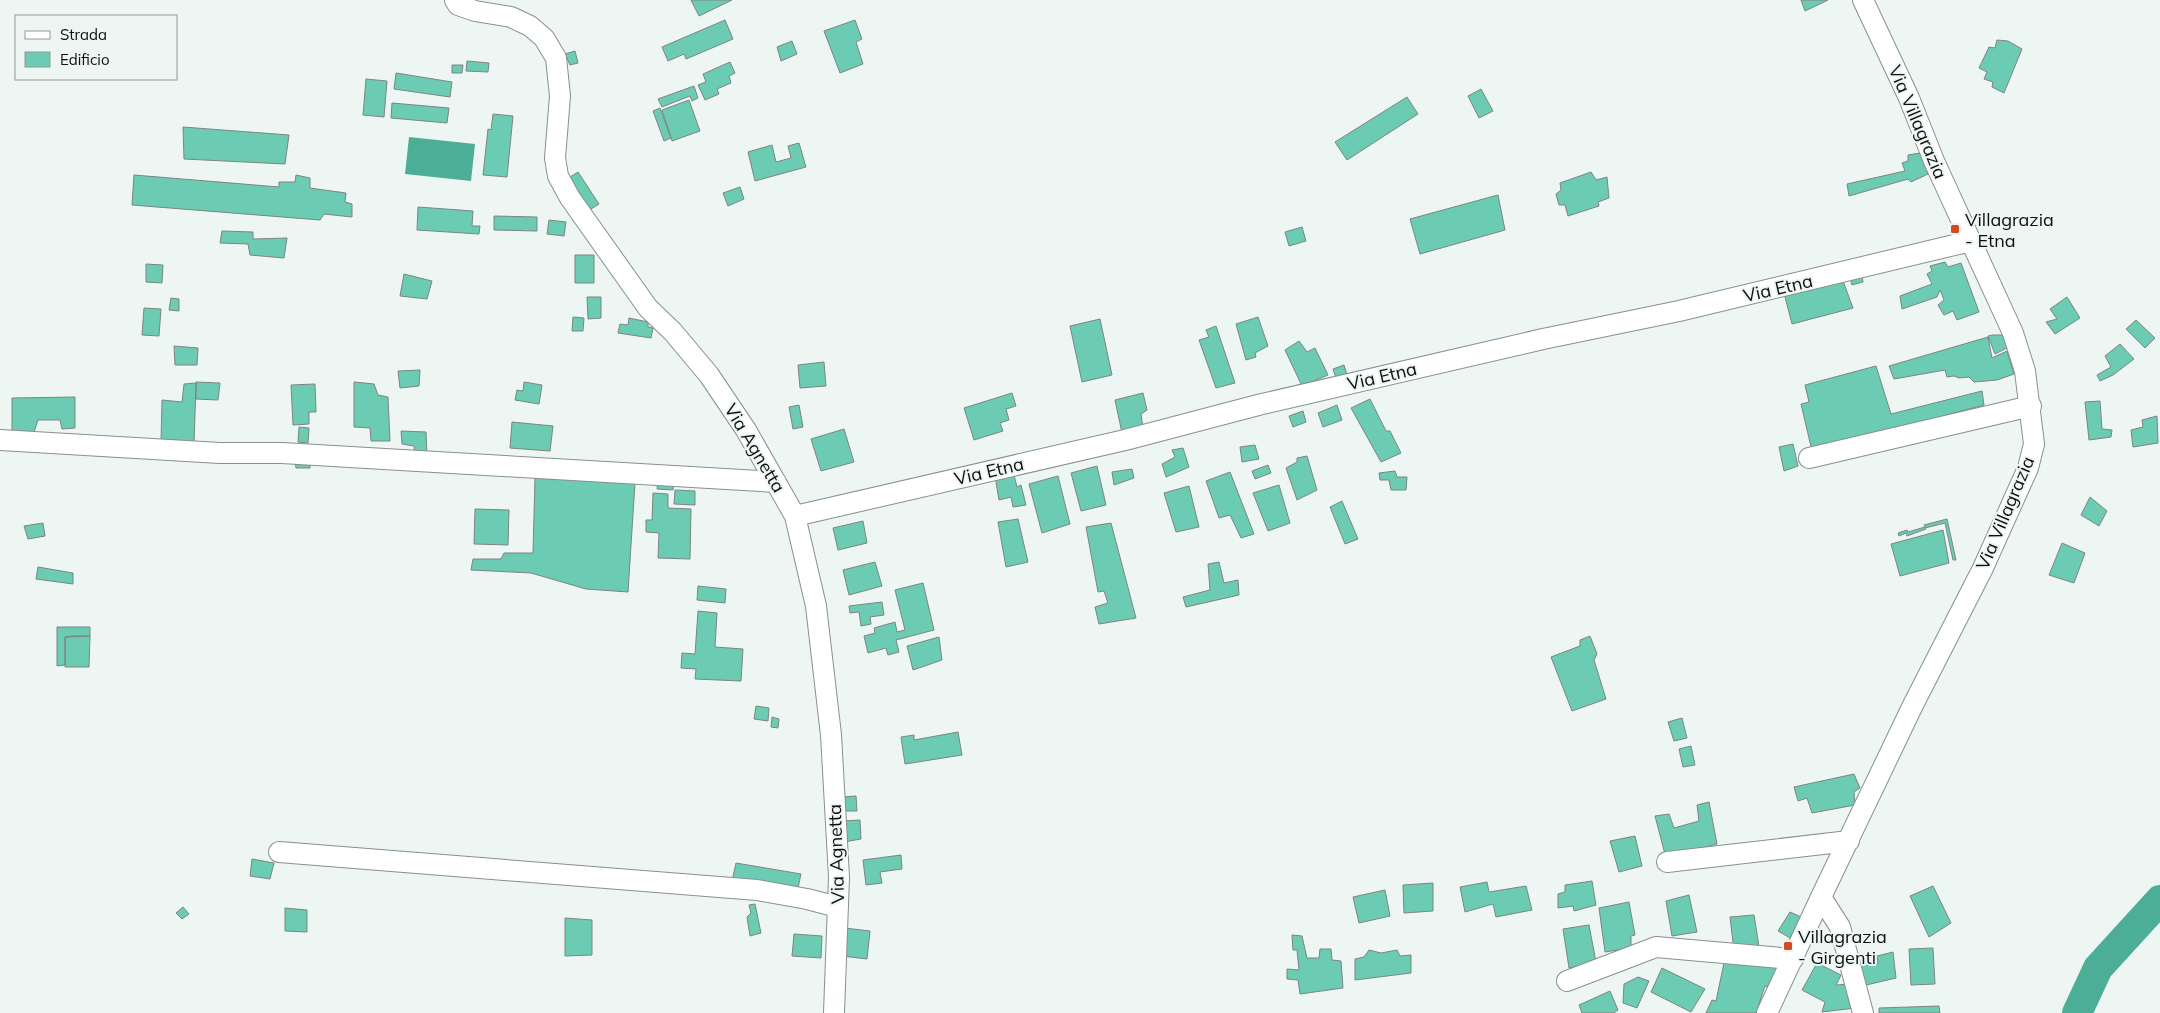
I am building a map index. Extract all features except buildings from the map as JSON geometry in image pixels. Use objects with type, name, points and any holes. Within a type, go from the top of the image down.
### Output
[{"type":"street","name":"Via Agnetta","points":[[455,0],[458,5],[475,11],[511,17],[530,26],[544,38],[556,58],[560,96],[555,158],[558,176],[570,198],[648,308],[673,332],[709,375],[746,430],[794,516],[816,606],[830,735],[839,877],[834,1013]]},
{"type":"street","name":"Via Villagrazia","points":[[1767,1013],[1913,705],[1983,568],[2028,468],[2034,444],[2026,371],[2013,334],[1934,161],[1909,98],[1863,0]]},
{"type":"street","name":"Via Etna","points":[[794,516],[1125,440],[1262,404],[1543,339],[1679,311],[1971,241]]},
{"type":"street","points":[[1809,458],[2031,406]]},
{"type":"street","points":[[0,440],[220,453],[282,453],[776,482]]},
{"type":"street","points":[[1667,862],[1848,841]]},
{"type":"street","points":[[279,852],[757,890],[838,907]]},
{"type":"street","points":[[1821,897],[1840,926],[1863,1013]]},
{"type":"street","points":[[1567,981],[1656,947],[1793,959]]},
{"type":"shaded area","points":[[409,137],[475,144],[471,181],[405,174]]},
{"type":"waterway","points":[[2077,1013],[2098,968],[2160,900]]},
{"type":"place","name":"Villagrazia - Etna","points":[[1955,229]]},
{"type":"place","name":"Villagrazia - Girgenti","points":[[1788,946]]}]
